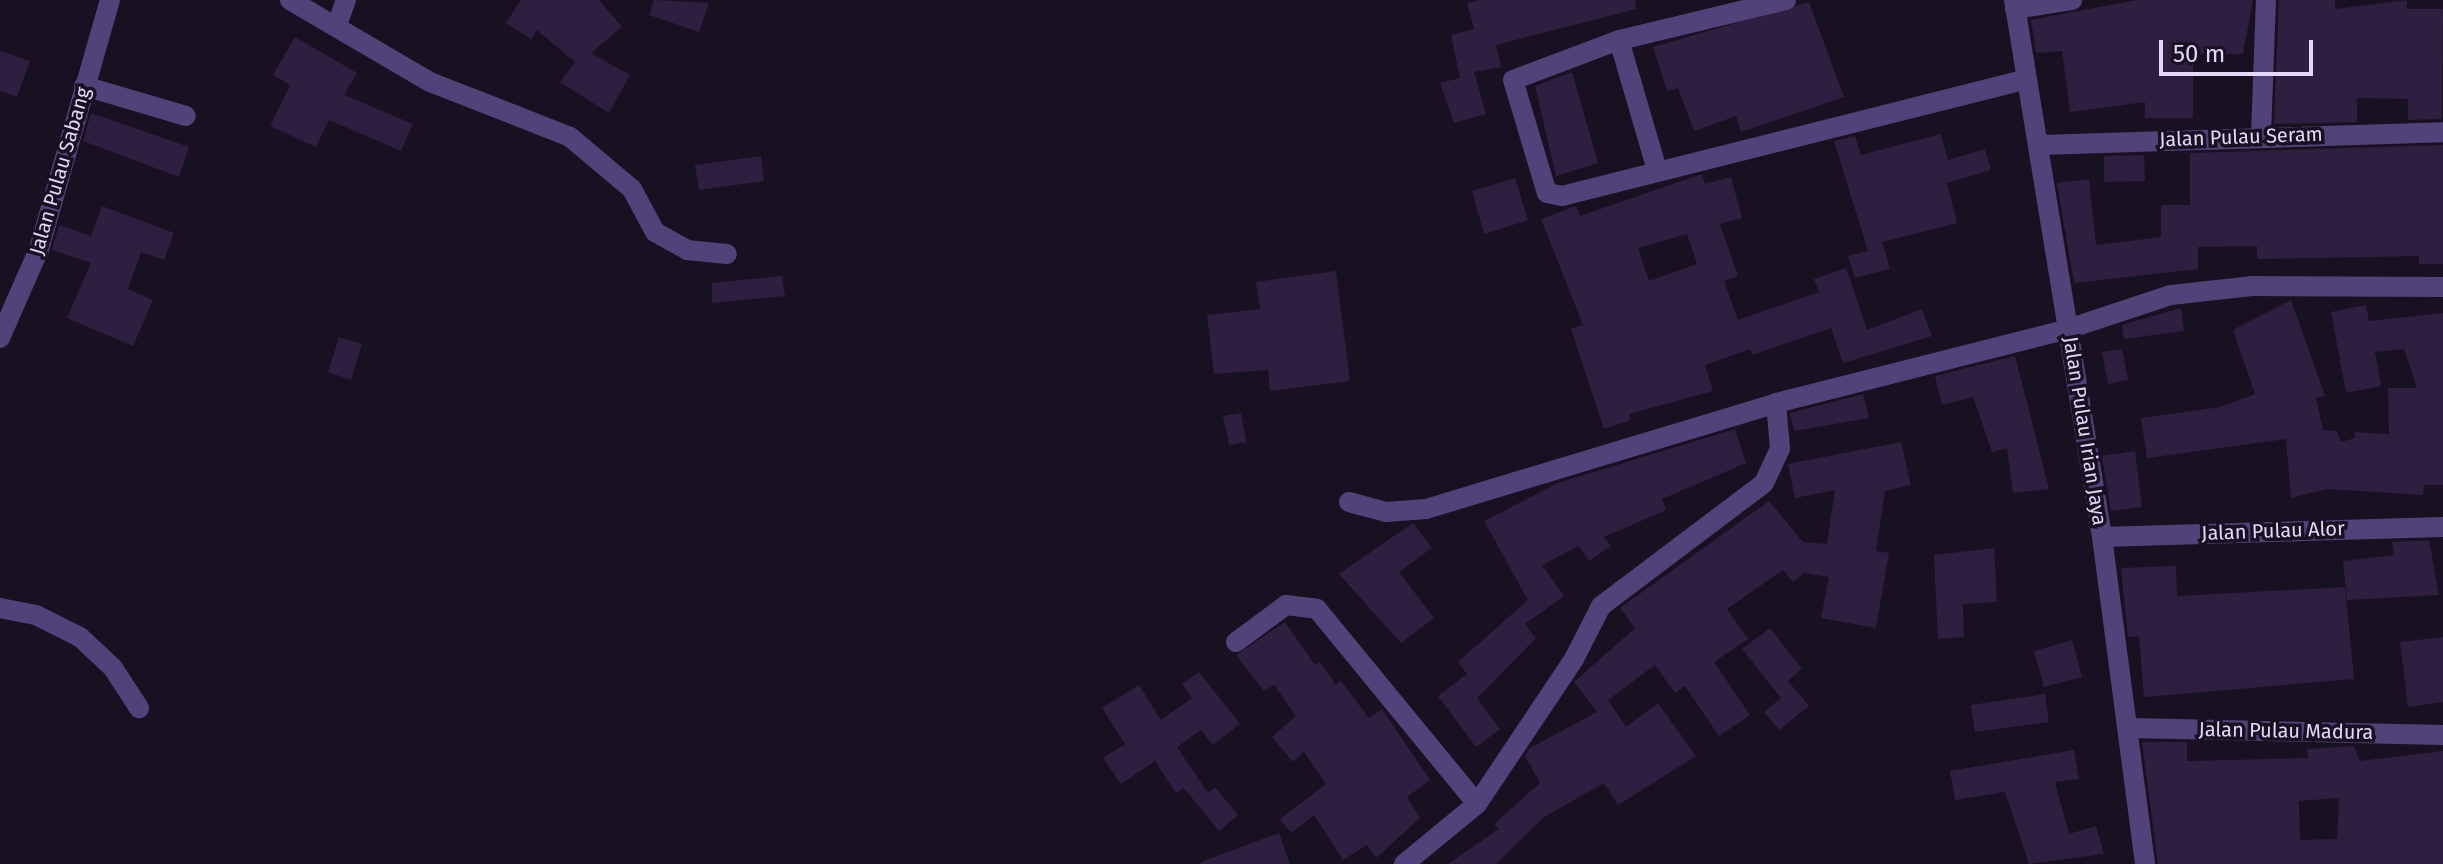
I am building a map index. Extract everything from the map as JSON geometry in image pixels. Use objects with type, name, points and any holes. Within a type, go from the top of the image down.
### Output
[{"type":"street","name":"Jalan Pulau Sabang","points":[[0,338],[39,249],[110,0]]},
{"type":"street","points":[[290,0],[338,22],[430,82],[570,137],[632,189],[655,232],[687,250],[727,254]]},
{"type":"street","points":[[338,22],[346,0]]},
{"type":"street","points":[[1786,0],[1619,40],[1513,80],[1524,131],[1550,196],[2027,79]]},
{"type":"street","points":[[2014,4],[2072,0]]},
{"type":"street","points":[[2261,135],[2266,0]]},
{"type":"street","name":"Jalan Pulau Irian Jaya","points":[[2014,4],[2040,145],[2102,537],[2130,728],[2145,864]]},
{"type":"street","points":[[1619,40],[1657,170]]},
{"type":"street","points":[[84,86],[186,116]]},
{"type":"street","name":"Jalan Pulau Seram","points":[[2040,145],[2261,135],[2443,132]]},
{"type":"street","points":[[1349,502],[1386,512],[1426,509],[1776,403],[2068,329],[2171,295],[2252,286],[2443,287]]},
{"type":"street","points":[[1404,864],[1477,804],[1574,659],[1601,606],[1764,483],[1780,448],[1776,403]]},
{"type":"street","name":"Jalan Pulau Alor","points":[[2102,537],[2443,527]]},
{"type":"street","points":[[1236,642],[1286,605],[1317,609],[1477,804]]},
{"type":"street","points":[[0,608],[80,637],[113,668],[139,708]]},
{"type":"street","name":"Jalan Pulau Madura","points":[[2130,728],[2443,735]]},
{"type":"building","points":[[521,0],[599,0],[622,27],[591,53],[630,75],[609,113],[560,82],[575,62],[537,30],[531,39],[506,23]]},
{"type":"building","points":[[654,0],[709,3],[699,32],[649,15]]},
{"type":"building","points":[[1480,0],[1635,0],[1636,9],[1496,45],[1501,67],[1474,72],[1486,114],[1454,123],[1440,83],[1460,78],[1451,35],[1474,29],[1467,3]]},
{"type":"building","points":[[2137,0],[2253,0],[2243,54],[2193,54],[2193,118],[2145,118],[2145,102],[2070,112],[2062,51],[2036,53],[2031,20]]},
{"type":"building","points":[[2279,0],[2335,0],[2335,9],[2407,0],[2407,9],[2443,9],[2442,119],[2408,120],[2408,99],[2357,98],[2357,122],[2274,124]]},
{"type":"building","points":[[1809,2],[1844,97],[1741,132],[1736,116],[1694,131],[1678,88],[1667,91],[1653,47]]},
{"type":"building","points":[[295,37],[357,73],[344,95],[413,124],[401,151],[329,120],[316,147],[270,126],[290,85],[273,75]]},
{"type":"building","points":[[0,51],[30,61],[17,97],[0,91]]},
{"type":"building","points":[[1572,72],[1598,163],[1556,176],[1535,86]]},
{"type":"building","points":[[91,113],[189,147],[179,177],[83,141]]},
{"type":"building","points":[[1941,134],[1948,160],[1985,149],[1991,170],[1947,183],[1957,223],[1882,242],[1890,269],[1855,278],[1848,256],[1868,251],[1834,141],[1855,136],[1861,155]]},
{"type":"building","points":[[2443,145],[2443,264],[2419,264],[2419,256],[2257,259],[2257,246],[2198,247],[2198,269],[2074,283],[2057,183],[2089,179],[2096,245],[2161,237],[2161,205],[2190,205],[2190,153]]},
{"type":"building","points":[[2144,155],[2145,181],[2104,182],[2104,156]]},
{"type":"building","points":[[761,156],[764,181],[699,190],[695,165]]},
{"type":"building","points":[[1702,174],[1705,184],[1731,177],[1742,218],[1720,224],[1738,276],[1724,281],[1738,320],[1819,292],[1814,279],[1846,268],[1867,330],[1922,309],[1932,336],[1843,363],[1831,328],[1752,355],[1750,349],[1705,365],[1713,391],[1629,414],[1631,420],[1604,429],[1571,329],[1583,325],[1541,219],[1576,206],[1580,216]],"holes":[[[1687,234],[1697,264],[1649,281],[1638,248]]]},
{"type":"building","points":[[1515,178],[1528,220],[1484,234],[1472,191]]},
{"type":"building","points":[[102,206],[174,233],[164,260],[141,252],[128,289],[153,300],[133,346],[67,318],[91,263],[52,250],[59,225],[91,236]]},
{"type":"building","points":[[1336,271],[1350,381],[1270,391],[1268,370],[1214,374],[1207,315],[1260,309],[1256,282]]},
{"type":"building","points":[[782,276],[785,296],[712,303],[712,283]]},
{"type":"building","points":[[2291,300],[2325,396],[2316,398],[2323,430],[2337,431],[2341,442],[2355,438],[2354,432],[2389,434],[2388,388],[2417,388],[2404,349],[2375,352],[2381,386],[2346,393],[2331,312],[2366,305],[2369,321],[2443,313],[2443,485],[2424,485],[2423,495],[2327,489],[2291,498],[2286,439],[2147,458],[2141,418],[2221,407],[2255,394],[2233,330]]},
{"type":"building","points":[[2181,308],[2184,331],[2124,339],[2122,325]]},
{"type":"building","points":[[339,337],[362,344],[351,380],[328,372]]},
{"type":"building","points":[[2122,349],[2128,380],[2108,384],[2102,352]]},
{"type":"building","points":[[2015,356],[2049,489],[2013,493],[2007,448],[1992,452],[1973,397],[1942,405],[1935,376]]},
{"type":"building","points":[[1863,394],[1869,418],[1794,431],[1790,413]]},
{"type":"building","points":[[1241,413],[1246,442],[1229,445],[1223,416]]},
{"type":"building","points":[[1735,429],[1746,463],[1662,499],[1666,510],[1604,537],[1611,546],[1589,561],[1579,546],[1542,565],[1564,596],[1525,624],[1536,638],[1477,698],[1500,729],[1476,747],[1438,696],[1467,674],[1458,662],[1528,600],[1484,521],[1558,483]]},
{"type":"building","points":[[1901,442],[1911,485],[1885,491],[1876,551],[1889,553],[1876,628],[1821,618],[1829,577],[1804,573],[1793,582],[1783,570],[1727,609],[1748,639],[1714,662],[1750,715],[1719,736],[1685,686],[1675,693],[1655,665],[1608,700],[1626,727],[1658,703],[1696,756],[1618,805],[1604,783],[1544,817],[1496,864],[1448,864],[1499,829],[1494,824],[1540,783],[1525,756],[1530,748],[1597,712],[1574,682],[1635,628],[1620,608],[1769,501],[1803,542],[1827,544],[1835,490],[1795,498],[1788,464]]},
{"type":"building","points":[[2135,451],[2142,507],[2111,511],[2102,456]]},
{"type":"building","points":[[1413,523],[1432,548],[1399,572],[1434,618],[1401,643],[1339,574]]},
{"type":"building","points":[[2429,540],[2439,595],[2347,600],[2343,561],[2394,555],[2392,542]]},
{"type":"building","points":[[1994,548],[1997,602],[1963,604],[1964,637],[1938,639],[1934,555]]},
{"type":"building","points":[[2176,566],[2177,596],[2345,587],[2354,679],[2144,697],[2139,636],[2128,637],[2121,568]]},
{"type":"building","points":[[1285,622],[1315,665],[1320,662],[1336,685],[1341,681],[1369,718],[1382,709],[1430,780],[1407,797],[1420,818],[1376,858],[1367,845],[1343,860],[1314,815],[1291,833],[1280,819],[1326,784],[1304,752],[1293,762],[1272,737],[1296,716],[1274,685],[1264,691],[1236,655]]},
{"type":"building","points":[[1770,628],[1802,669],[1788,681],[1809,706],[1779,730],[1764,712],[1781,698],[1742,649]]},
{"type":"building","points":[[2443,637],[2443,702],[2408,707],[2400,642]]},
{"type":"building","points":[[2072,640],[2082,677],[2044,687],[2034,651]]},
{"type":"building","points":[[1199,672],[1240,724],[1213,745],[1201,730],[1177,747],[1208,793],[1215,787],[1238,815],[1219,831],[1184,788],[1176,793],[1155,761],[1121,784],[1103,758],[1125,744],[1102,708],[1139,685],[1161,720],[1192,698],[1182,684]]},
{"type":"building","points":[[2045,694],[2049,722],[1975,732],[1971,705]]},
{"type":"building","points":[[2142,742],[2187,742],[2187,761],[2308,758],[2307,749],[2354,746],[2360,761],[2443,751],[2443,864],[2158,864]],"holes":[[[2339,798],[2337,839],[2300,840],[2299,801]]]},
{"type":"building","points":[[2074,750],[2079,779],[2055,782],[2069,834],[2096,826],[2104,854],[2029,864],[2005,792],[1955,800],[1950,771]]},
{"type":"building","points":[[1279,833],[1290,864],[1201,864],[1201,862]]}]
